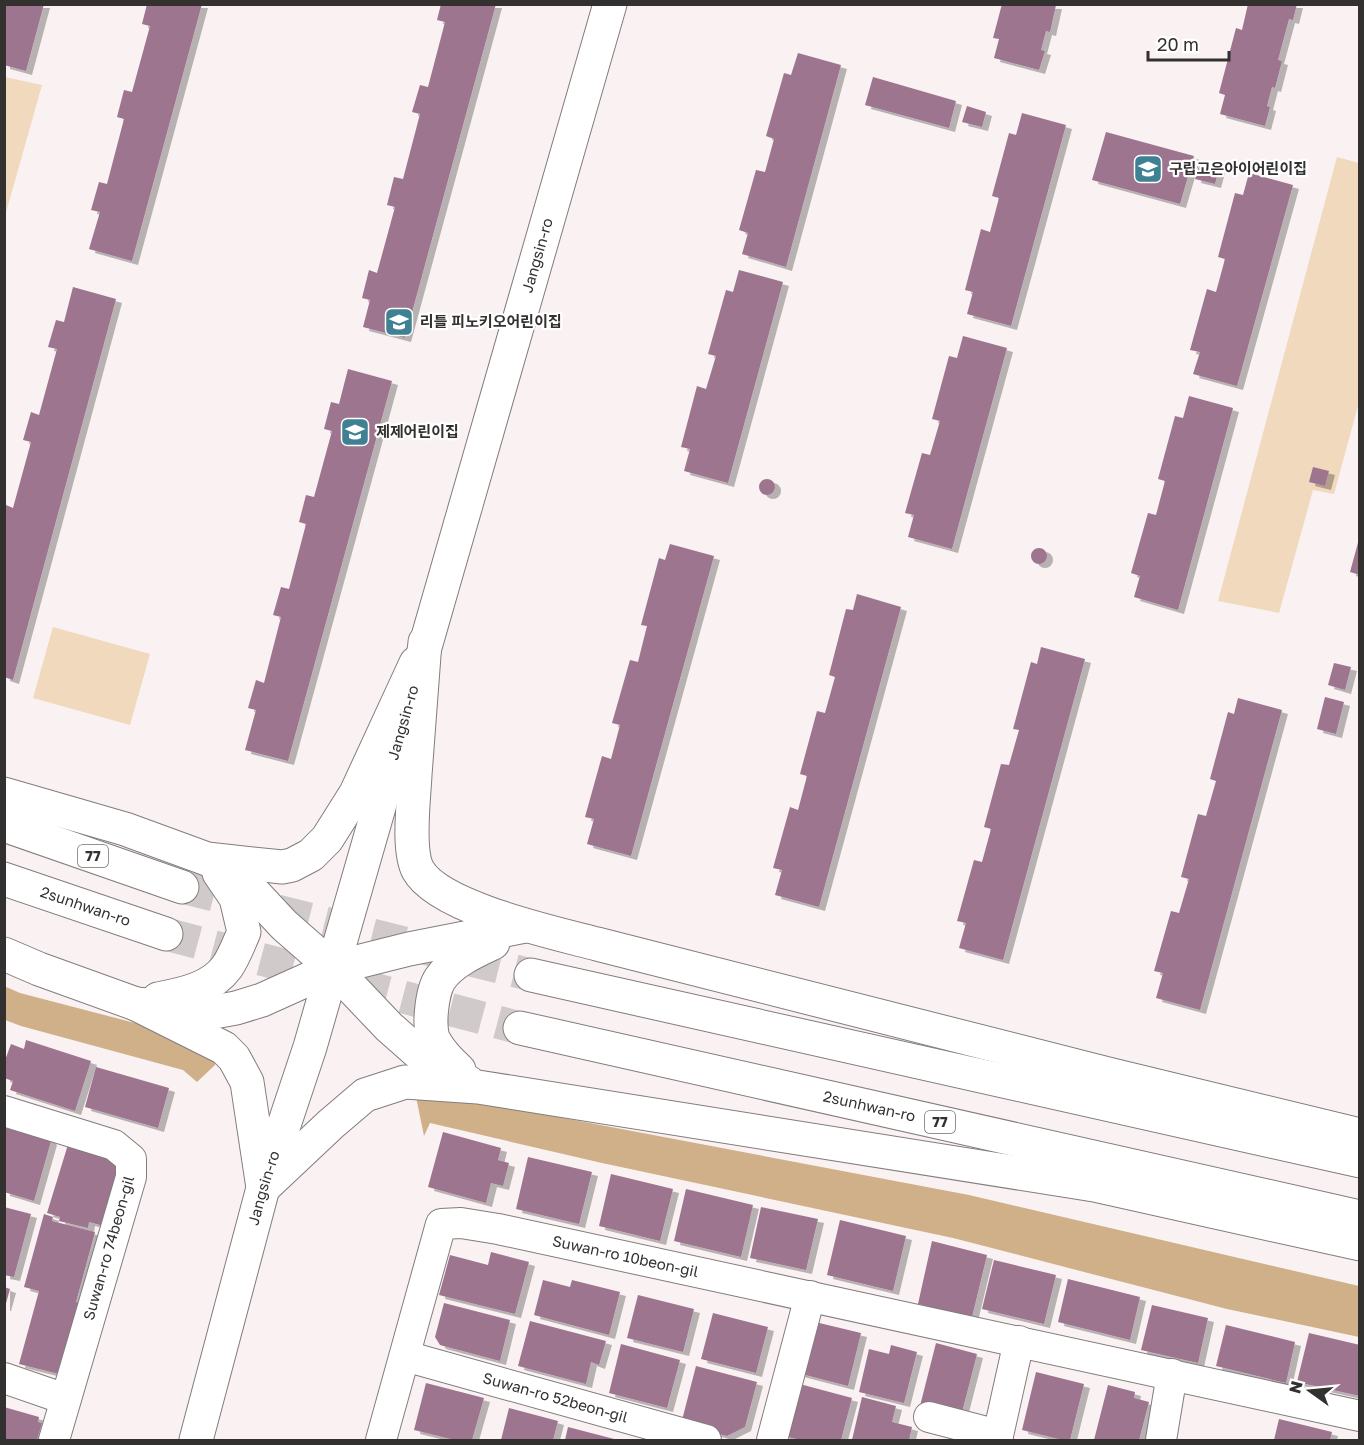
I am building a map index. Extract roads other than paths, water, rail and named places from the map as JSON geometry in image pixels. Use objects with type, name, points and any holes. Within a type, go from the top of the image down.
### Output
[{"type":"main road","name":"Jangsin-ro","points":[[196,1440],[263,1188],[310,1047],[610,4]]},
{"type":"main road","points":[[207,859],[282,867],[292,865],[311,855],[327,838],[356,793],[425,642]]},
{"type":"main road","points":[[425,642],[413,804],[412,851],[418,871],[435,888],[455,901],[527,926],[1108,1074],[1359,1135]]},
{"type":"main road","points":[[4,794],[125,829],[207,859],[242,880],[285,926],[333,968],[389,1027],[423,1057],[478,1087]]},
{"type":"main road","name":"77","points":[[4,825],[182,887]]},
{"type":"main road","points":[[136,1004],[182,994],[207,985],[226,967],[244,932],[236,898],[207,859]]},
{"type":"main road","name":"2sunhwan-ro","points":[[4,879],[166,934]]},
{"type":"main road","points":[[136,1004],[214,1012],[262,1000],[333,968],[409,949],[527,926]]},
{"type":"main road","points":[[478,1087],[449,1060],[433,1040],[433,1000],[440,979],[454,965],[527,926]]},
{"type":"main road","points":[[4,954],[136,1004],[224,1048],[234,1058],[247,1082],[263,1188]]},
{"type":"main road","points":[[531,975],[1359,1161]]},
{"type":"main road","name":"2sunhwan-ro","points":[[520,1028],[1359,1216]]},
{"type":"main road","points":[[263,1188],[365,1095],[405,1082],[478,1087],[1094,1185],[1359,1244]]},
{"type":"street","name":"Suwan-ro 74beon-gil","points":[[4,1111],[114,1145],[127,1156],[132,1165],[54,1440]]},
{"type":"street","name":"Suwan-ro 10beon-gil","points":[[405,1356],[441,1224],[462,1223],[810,1296],[1359,1416]]},
{"type":"street","points":[[772,1440],[810,1296]]},
{"type":"street","points":[[929,1417],[997,1438],[1019,1341]]},
{"type":"street","points":[[381,1440],[405,1356]]},
{"type":"street","name":"Suwan-ro 52beon-gil","points":[[405,1356],[706,1440]]},
{"type":"street","points":[[1161,1440],[1172,1374]]},
{"type":"street","points":[[4,1378],[65,1399]]},
{"type":"tunnel","points":[[182,887],[531,975]]},
{"type":"tunnel","points":[[166,934],[520,1028]]},
{"type":"place","name":"구립고은아이어린이집","points":[[1148,169]]},
{"type":"place","name":"리틀 피노키오어린이집","points":[[399,322]]},
{"type":"place","name":"제제어린이집","points":[[355,432]]}]
